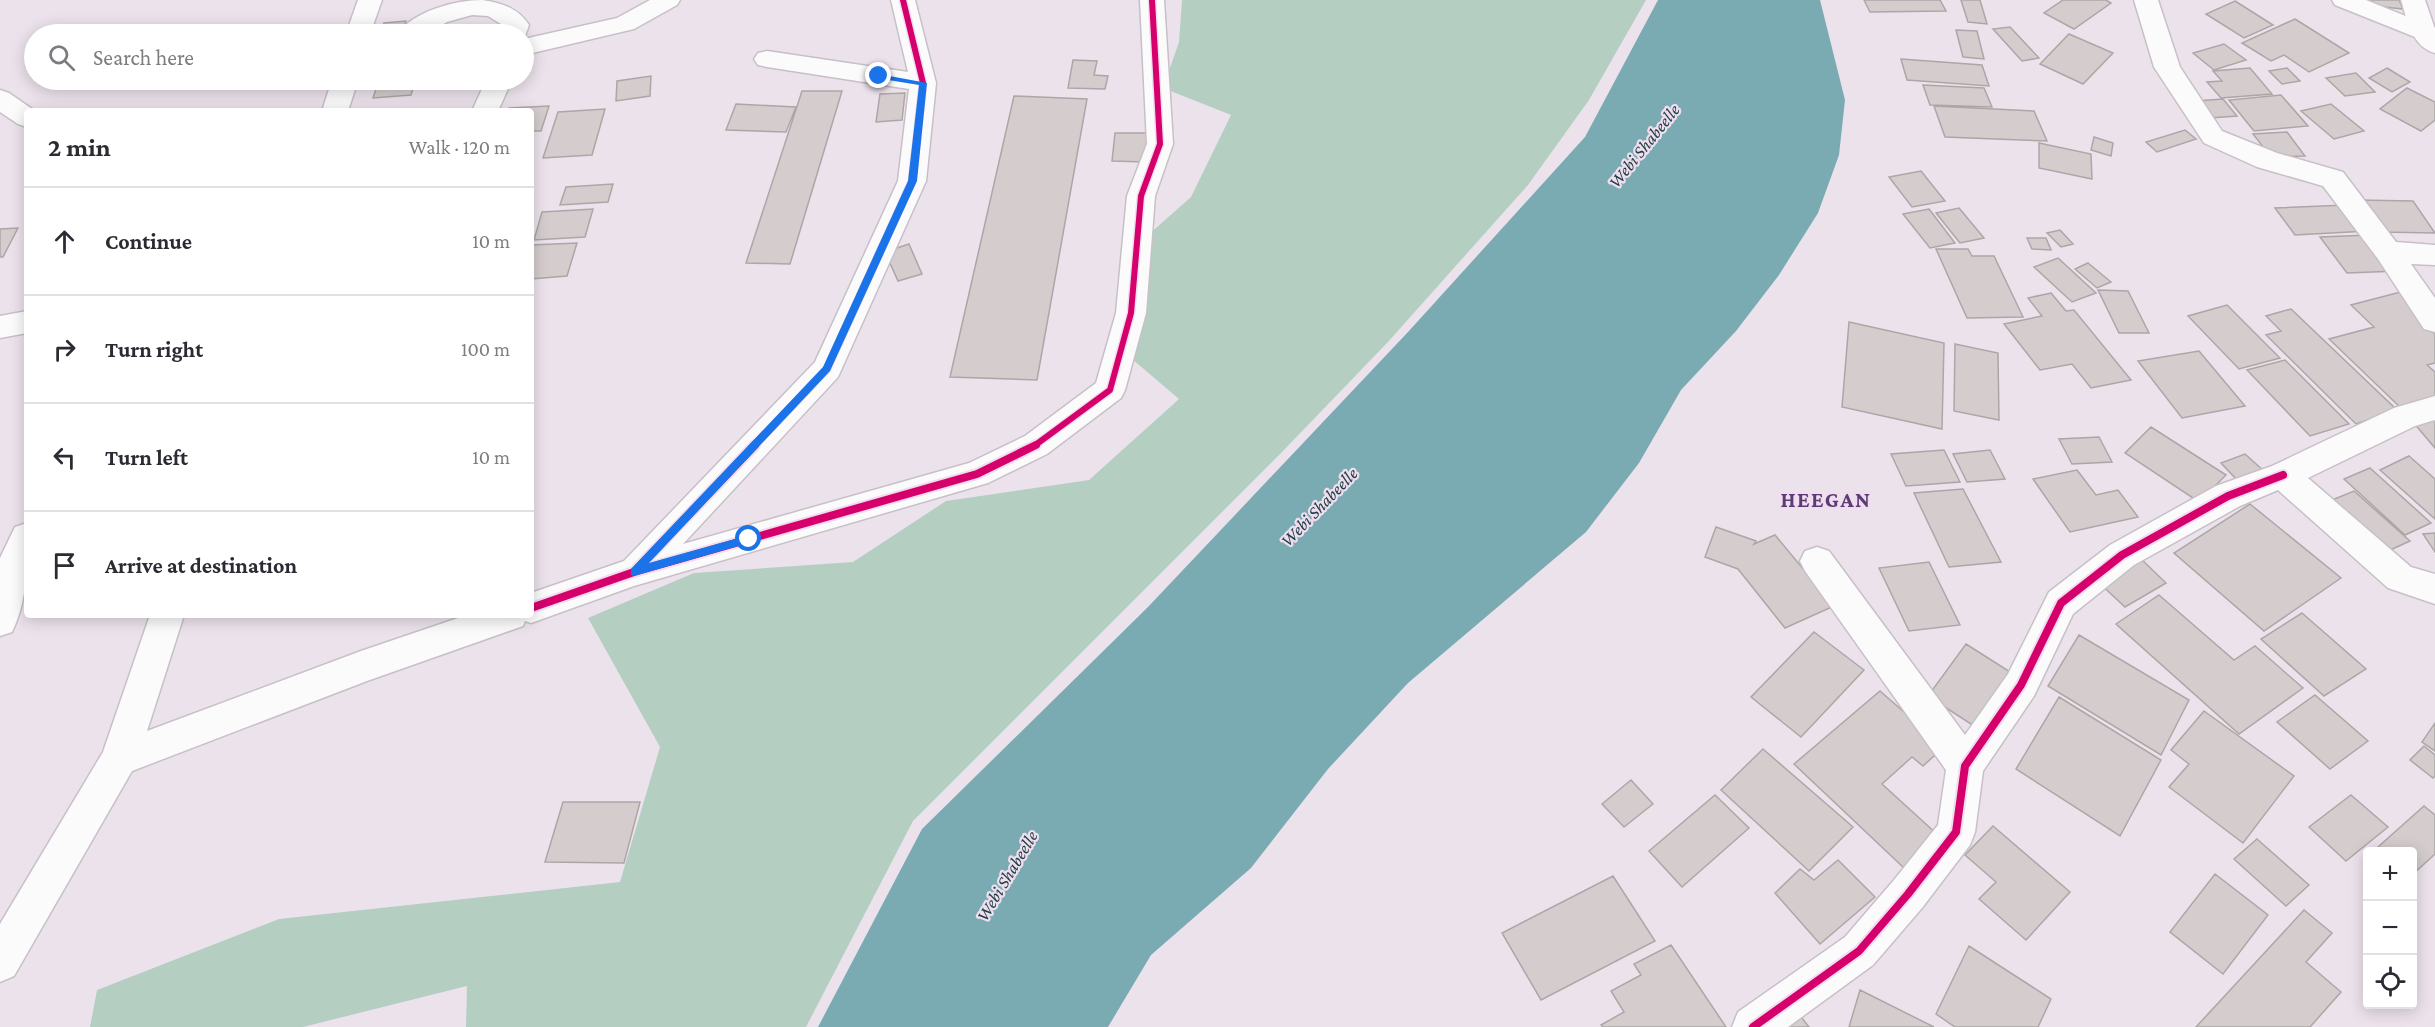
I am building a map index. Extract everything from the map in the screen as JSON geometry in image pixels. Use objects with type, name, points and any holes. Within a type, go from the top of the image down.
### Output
[{"type":"street","points":[[362,24],[370,0]]},
{"type":"street","points":[[534,45],[625,24],[668,0]]},
{"type":"street","points":[[634,572],[827,369],[912,181],[923,83],[903,0]]},
{"type":"street","points":[[534,607],[634,572],[977,474],[1036,445],[1110,390],[1131,313],[1141,196],[1160,144],[1152,0]]},
{"type":"street","points":[[2146,0],[2167,67],[2213,137],[2267,160],[2333,180],[2388,252],[2435,321]]},
{"type":"street","points":[[2344,0],[2431,38]]},
{"type":"street","points":[[2413,0],[2431,38]]},
{"type":"street","points":[[427,24],[443,15],[484,6],[509,15],[516,24]]},
{"type":"street","points":[[767,59],[923,83]]},
{"type":"street","points":[[336,108],[342,90]]},
{"type":"street","points":[[486,108],[495,90]]},
{"type":"street","points":[[0,99],[24,116]]},
{"type":"street","points":[[2388,252],[2435,255]]},
{"type":"street","points":[[0,327],[24,323]]},
{"type":"street","points":[[1754,1027],[1859,951],[1908,894],[1956,832],[1965,766],[2021,685],[2061,603],[2122,555],[2228,496],[2283,475],[2404,417],[2435,408]]},
{"type":"street","points":[[2283,475],[2400,578],[2435,589]]},
{"type":"street","points":[[0,621],[14,555]]},
{"type":"street","points":[[1817,561],[1965,766]]},
{"type":"street","points":[[1,957],[119,759],[166,618]]},
{"type":"street","points":[[119,759],[350,671],[502,618]]},
{"type":"green space","points":[[1182,0],[1646,0],[1589,100],[1528,185],[1387,343],[1282,452],[913,821],[806,1027],[466,1027],[467,986],[303,1027],[90,1027],[97,990],[279,919],[620,882],[660,747],[588,618],[694,573],[853,562],[946,501],[1089,480],[1179,399],[1132,359],[1147,236],[1191,197],[1231,115],[1163,88],[1179,42]]},
{"type":"water","name":"Webi Shabeelle","points":[[1658,0],[1820,0],[1845,100],[1839,155],[1818,213],[1779,275],[1736,331],[1681,390],[1639,463],[1586,532],[1408,683],[1328,769],[1251,868],[1151,955],[1108,1027],[818,1027],[922,829],[1148,607],[1408,332],[1585,137]]},
{"type":"building","points":[[1864,0],[1940,0],[1946,11],[1870,12]]},
{"type":"building","points":[[1961,0],[1980,0],[1987,24],[1968,22]]},
{"type":"building","points":[[2063,0],[2106,0],[2111,3],[2074,29],[2044,13]]},
{"type":"building","points":[[2355,0],[2399,0],[2403,9],[2357,4]]},
{"type":"building","points":[[2235,1],[2273,25],[2244,38],[2206,14]]},
{"type":"building","points":[[2295,19],[2349,53],[2309,72],[2284,55],[2271,61],[2242,43]]},
{"type":"building","points":[[406,21],[405,24],[384,23]]},
{"type":"building","points":[[2010,27],[2039,58],[2022,61],[1993,29]]},
{"type":"building","points":[[1956,30],[1977,31],[1984,59],[1963,57]]},
{"type":"building","points":[[2069,34],[2113,53],[2083,84],[2040,64]]},
{"type":"building","points":[[2224,44],[2246,60],[2214,70],[2193,53]]},
{"type":"building","points":[[1901,59],[1982,65],[1989,86],[1907,80]]},
{"type":"building","points":[[1073,60],[1097,61],[1094,75],[1108,76],[1105,89],[1068,88]]},
{"type":"building","points":[[2250,68],[2272,94],[2221,98],[2207,82],[2222,81],[2213,71]]},
{"type":"building","points":[[2287,68],[2300,81],[2282,84],[2269,71]]},
{"type":"building","points":[[2387,68],[2410,82],[2392,92],[2369,78]]},
{"type":"building","points":[[2356,73],[2375,92],[2345,96],[2326,78]]},
{"type":"building","points":[[651,76],[650,96],[616,101],[617,81]]},
{"type":"building","points":[[1923,85],[1984,88],[1992,107],[1930,105]]},
{"type":"building","points":[[2407,88],[2435,102],[2435,120],[2421,131],[2380,109]]},
{"type":"building","points":[[376,90],[413,90],[411,95],[373,98]]},
{"type":"building","points":[[802,91],[842,91],[790,264],[746,263]]},
{"type":"building","points":[[905,93],[902,120],[876,122],[880,94]]},
{"type":"building","points":[[2281,95],[2308,126],[2254,131],[2229,100]]},
{"type":"building","points":[[1014,96],[1087,99],[1037,380],[950,377]]},
{"type":"building","points":[[2223,99],[2237,116],[2209,118],[2196,101]]},
{"type":"building","points":[[736,104],[796,107],[786,132],[726,130]]},
{"type":"building","points":[[2331,104],[2364,131],[2334,139],[2301,111]]},
{"type":"building","points":[[549,106],[541,131],[534,131],[534,108],[509,108]]},
{"type":"building","points":[[1934,106],[2034,111],[2047,141],[1945,137]]},
{"type":"building","points":[[605,109],[592,155],[543,158],[558,112]]},
{"type":"building","points":[[2185,130],[2196,139],[2157,152],[2146,142]]},
{"type":"building","points":[[2287,132],[2305,156],[2271,157],[2253,134]]},
{"type":"building","points":[[1115,133],[1148,133],[1146,162],[1112,161]]},
{"type":"building","points":[[2094,137],[2113,143],[2111,156],[2091,150]]},
{"type":"building","points":[[2039,143],[2091,154],[2092,179],[2039,168]]},
{"type":"building","points":[[1921,171],[1945,201],[1912,207],[1889,177]]},
{"type":"building","points":[[613,184],[608,202],[560,205],[566,187]]},
{"type":"building","points":[[2358,200],[2413,201],[2435,233],[2380,232]]},
{"type":"building","points":[[2347,205],[2367,231],[2295,235],[2275,208]]},
{"type":"building","points":[[1959,208],[1984,238],[1960,243],[1936,213]]},
{"type":"building","points":[[593,209],[585,237],[534,240],[542,212]]},
{"type":"building","points":[[1929,209],[1955,243],[1930,248],[1903,214]]},
{"type":"building","points":[[18,228],[3,257],[0,257],[0,229]]},
{"type":"building","points":[[2060,230],[2073,244],[2061,247],[2047,233]]},
{"type":"building","points":[[2370,235],[2398,271],[2347,273],[2320,237]]},
{"type":"building","points":[[2027,238],[2046,238],[2051,250],[2032,249]]},
{"type":"building","points":[[577,243],[567,276],[534,279],[534,245]]},
{"type":"building","points":[[909,244],[922,274],[898,281],[885,252]]},
{"type":"building","points":[[1936,249],[1968,249],[1972,256],[1994,256],[2023,317],[1967,318]]},
{"type":"building","points":[[2058,258],[2096,293],[2072,302],[2034,267]]},
{"type":"building","points":[[2088,263],[2111,282],[2097,288],[2075,269]]},
{"type":"building","points":[[2098,290],[2128,291],[2149,333],[2119,333]]},
{"type":"building","points":[[2408,290],[2435,314],[2435,327],[2429,329],[2435,334],[2435,363],[2427,365],[2435,372],[2435,401],[2403,410],[2329,339],[2374,327],[2351,305]]},
{"type":"building","points":[[2051,293],[2066,311],[2074,310],[2131,380],[2091,388],[2072,364],[2040,370],[2004,324],[2042,316],[2028,298]]},
{"type":"building","points":[[2227,305],[2280,358],[2239,369],[2188,316]]},
{"type":"building","points":[[2291,309],[2397,410],[2356,424],[2266,335],[2281,331],[2266,316]]},
{"type":"building","points":[[1849,322],[1944,343],[1942,429],[1842,407]]},
{"type":"building","points":[[1955,344],[1998,353],[1999,420],[1954,411]]},
{"type":"building","points":[[2199,351],[2245,406],[2182,418],[2138,361]]},
{"type":"building","points":[[2285,360],[2349,424],[2310,436],[2247,370]]},
{"type":"building","points":[[2435,417],[2435,448],[2412,421]]},
{"type":"building","points":[[2151,427],[2226,475],[2199,502],[2125,453]]},
{"type":"building","points":[[2099,437],[2112,462],[2072,464],[2059,439]]},
{"type":"building","points":[[1944,450],[1960,482],[1906,486],[1891,454]]},
{"type":"building","points":[[1990,450],[2005,479],[1967,482],[1953,454]]},
{"type":"building","points":[[2245,454],[2265,472],[2240,483],[2221,463]]},
{"type":"building","points":[[2409,456],[2435,479],[2435,519],[2380,470]]},
{"type":"building","points":[[2370,468],[2431,523],[2405,535],[2344,479]]},
{"type":"building","points":[[2077,470],[2096,495],[2118,490],[2138,517],[2070,532],[2033,479]]},
{"type":"building","points":[[1963,489],[2001,562],[1949,567],[1914,493]]},
{"type":"building","points":[[2354,491],[2410,541],[2388,551],[2332,500]]},
{"type":"building","points":[[2250,504],[2341,578],[2264,631],[2174,553]]},
{"type":"building","points":[[1716,527],[1756,541],[1754,544],[1775,535],[1834,606],[1785,628],[1738,569],[1705,557]]},
{"type":"building","points":[[2435,533],[2435,552],[2423,534]]},
{"type":"building","points":[[2138,556],[2166,583],[2125,607],[2096,580]]},
{"type":"building","points":[[1929,562],[1960,625],[1909,631],[1879,568]]},
{"type":"building","points":[[2159,595],[2234,660],[2255,646],[2303,688],[2239,734],[2116,624]]},
{"type":"building","points":[[2302,613],[2366,669],[2324,696],[2261,639]]},
{"type":"building","points":[[1814,632],[1864,670],[1801,737],[1751,697]]},
{"type":"building","points":[[2079,635],[2189,700],[2161,755],[2048,686]]},
{"type":"building","points":[[1966,644],[2018,677],[1980,730],[1928,696]]},
{"type":"building","points":[[1880,691],[1944,747],[1923,766],[1912,757],[1882,784],[1939,836],[1904,868],[1794,764]]},
{"type":"building","points":[[2315,695],[2368,741],[2330,769],[2277,722]]},
{"type":"building","points":[[2059,697],[2161,760],[2120,836],[2016,769]]},
{"type":"building","points":[[2204,711],[2294,776],[2243,843],[2169,787],[2189,764],[2171,750]]},
{"type":"building","points":[[2435,723],[2435,751],[2422,742]]},
{"type":"building","points":[[2424,746],[2435,755],[2435,776],[2433,778],[2410,760]]},
{"type":"building","points":[[1763,749],[1853,827],[1809,871],[1721,790]]},
{"type":"building","points":[[1631,780],[1653,804],[1624,827],[1602,804]]},
{"type":"building","points":[[1715,795],[1749,828],[1682,887],[1649,851]]},
{"type":"building","points":[[2351,795],[2388,827],[2346,861],[2309,827]]},
{"type":"building","points":[[563,802],[640,802],[624,863],[545,862]]},
{"type":"building","points":[[2424,806],[2435,815],[2435,854],[2417,870],[2417,847],[2378,847]]},
{"type":"building","points":[[1993,826],[2070,892],[2026,940],[1979,899],[1996,882],[1965,855]]},
{"type":"building","points":[[2257,839],[2309,885],[2286,906],[2234,859]]},
{"type":"building","points":[[1838,860],[1875,897],[1820,944],[1775,893],[1800,869],[1814,880]]},
{"type":"building","points":[[2215,874],[2268,915],[2223,974],[2170,932]]},
{"type":"building","points":[[1613,876],[1655,941],[1541,1000],[1502,933]]},
{"type":"building","points":[[2304,910],[2332,933],[2306,962],[2341,992],[2310,1027],[2196,1027]]},
{"type":"building","points":[[1671,945],[1726,1027],[1603,1027],[1601,1025],[1624,1012],[1611,991],[1641,975],[1634,964]]},
{"type":"building","points":[[1969,946],[2051,999],[2038,1027],[1955,1027],[1936,1014]]},
{"type":"building","points":[[1860,990],[1934,1027],[1849,1027]]},
{"type":"building","points":[[1794,1008],[1809,1027],[1769,1027]]},
{"type":"cycle path","points":[[634,572],[827,369],[912,181],[923,83],[903,0]]},
{"type":"cycle path","points":[[534,607],[634,572],[977,474],[1036,445],[1110,390],[1131,313],[1141,196],[1160,144],[1152,0]]},
{"type":"cycle path","points":[[1753,1027],[1859,951],[1908,894],[1956,832],[1965,766],[2021,685],[2061,603],[2122,555],[2228,496],[2283,475]]},
{"type":"district","name":"HEEGAN","points":[[1826,499]]},
{"type":"route","points":[[749,539],[634,572],[827,369],[912,181],[923,83],[879,76]]}]
